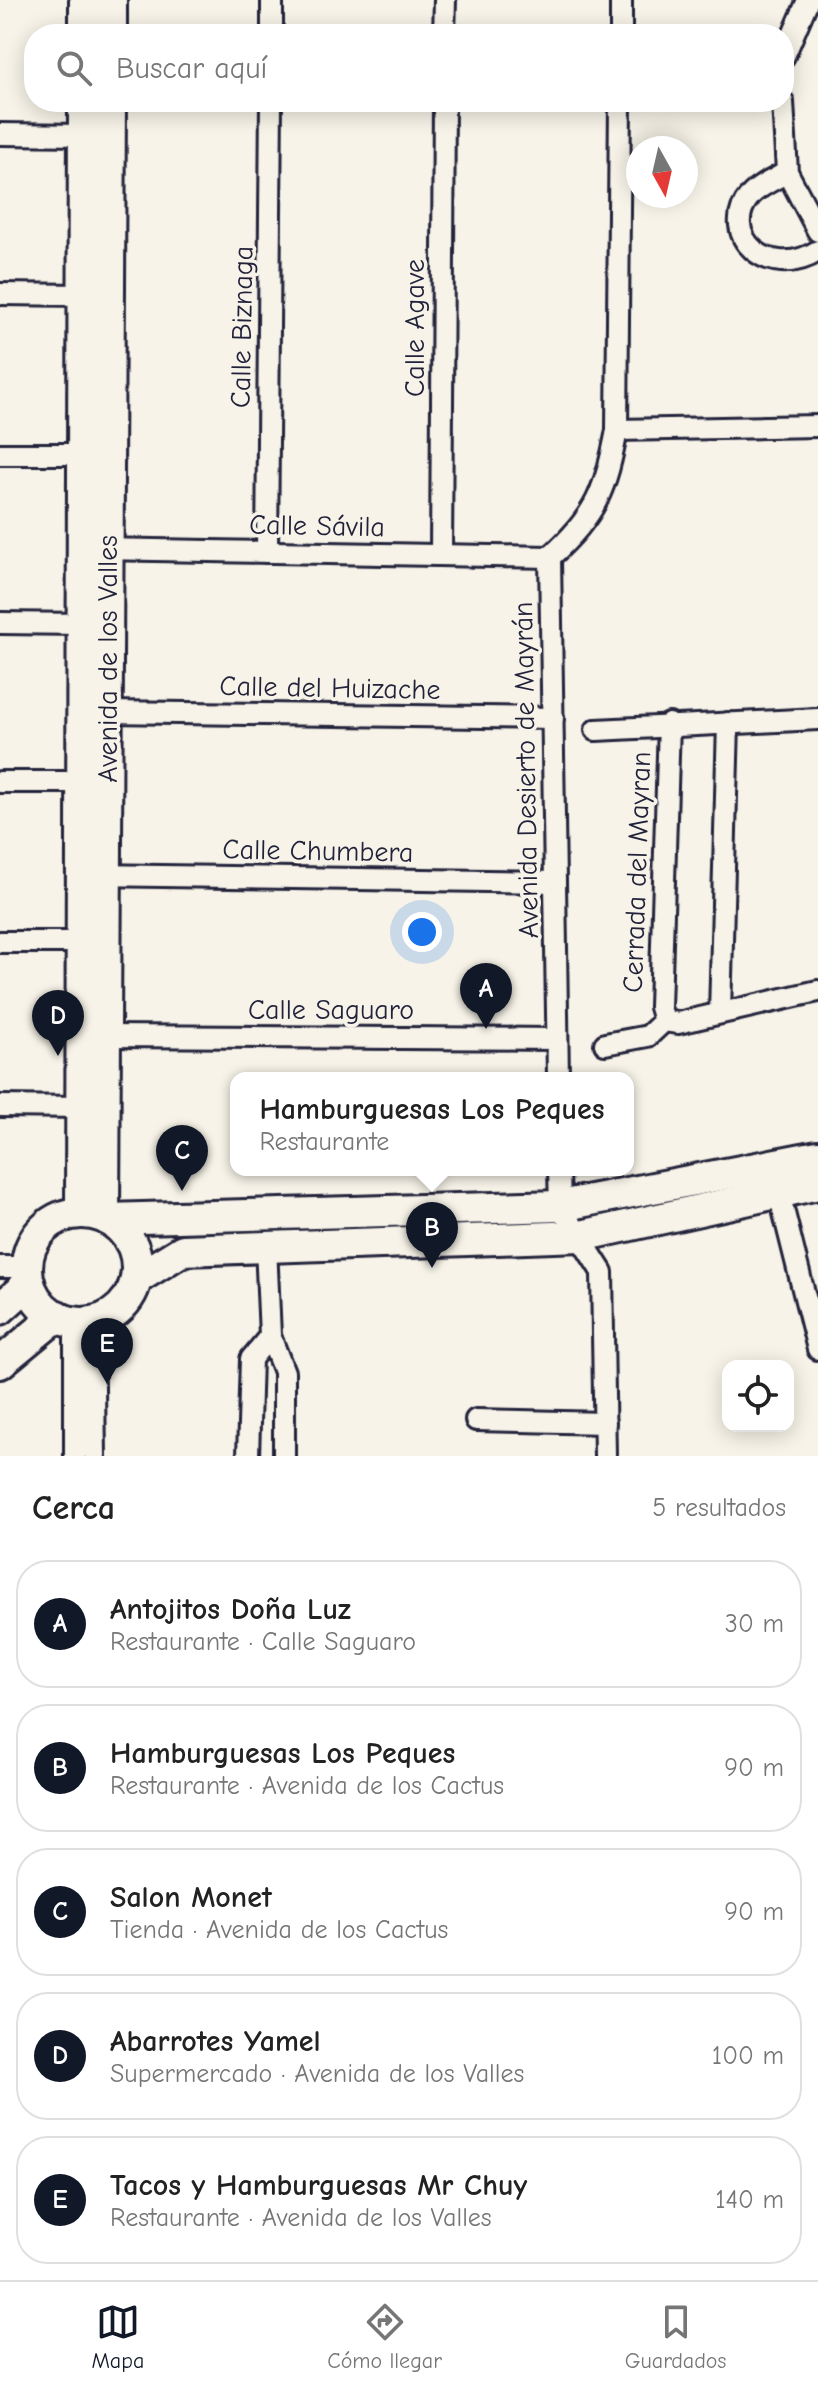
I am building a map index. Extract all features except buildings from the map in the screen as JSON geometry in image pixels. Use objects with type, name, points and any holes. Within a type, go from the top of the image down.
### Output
[{"type":"street","points":[[85,0],[85,24]]},
{"type":"street","points":[[111,0],[111,24]]},
{"type":"street","points":[[272,0],[272,24]]},
{"type":"street","points":[[444,24],[445,0]]},
{"type":"street","points":[[621,0],[621,24]]},
{"type":"street","points":[[794,33],[808,0]]},
{"type":"street","name":"Avenida de los Valles","points":[[84,112],[83,454],[95,549],[107,712],[93,875],[81,942],[80,1107],[97,1216]]},
{"type":"street","name":"Avenida de los Valles","points":[[97,1216],[105,1036],[93,875],[81,782],[82,624],[95,549],[110,112]]},
{"type":"street","name":"Calle Biznaga","points":[[267,552],[271,112]]},
{"type":"street","name":"Calle Agave","points":[[441,555],[444,112]]},
{"type":"street","points":[[550,557],[593,513],[608,480],[617,430],[620,112]]},
{"type":"street","points":[[784,112],[787,172],[818,231]]},
{"type":"street","points":[[0,134],[84,135]]},
{"type":"street","points":[[787,172],[751,194],[741,211],[741,230],[757,256],[776,263],[800,263],[818,251]]},
{"type":"street","points":[[0,294],[84,295]]},
{"type":"street","points":[[617,430],[818,426]]},
{"type":"street","points":[[0,454],[83,454]]},
{"type":"street","name":"Calle Sávila","points":[[95,549],[550,557]]},
{"type":"street","name":"Avenida Desierto de Mayrán","points":[[550,557],[558,1072]]},
{"type":"street","points":[[0,623],[82,624]]},
{"type":"street","name":"Calle del Huizache","points":[[107,712],[553,718]]},
{"type":"street","name":"Cerrada del Mayran","points":[[596,730],[818,719]]},
{"type":"street","points":[[720,1013],[728,723]]},
{"type":"street","name":"Cerrada del Mayran","points":[[664,1021],[660,1007],[669,724]]},
{"type":"street","points":[[0,782],[81,782]]},
{"type":"street","name":"Calle Chumbera","points":[[93,875],[555,882]]},
{"type":"street","points":[[0,942],[81,942]]},
{"type":"street","name":"Cerrada del Mayran","points":[[664,1021],[678,1023],[818,991]]},
{"type":"street","name":"Cerrada del Mayran","points":[[605,1044],[648,1036],[664,1021]]},
{"type":"street","name":"Calle Saguaro","points":[[105,1036],[557,1039]]},
{"type":"street","points":[[0,1106],[80,1107]]},
{"type":"street","points":[[0,1309],[31,1246],[43,1229],[60,1217],[560,1206],[818,1156]]},
{"type":"street","points":[[559,1176],[560,1206],[602,1272],[605,1456]]},
{"type":"street","points":[[136,1279],[183,1250],[581,1236],[818,1184]]},
{"type":"street","points":[[779,1193],[818,1349]]},
{"type":"street","points":[[0,1363],[75,1320],[113,1313],[128,1298],[136,1279],[137,1261],[132,1244],[122,1229],[97,1216]]},
{"type":"street","points":[[266,1246],[270,1336],[284,1372],[284,1456]]},
{"type":"street","points":[[18,1272],[44,1308],[75,1320]]},
{"type":"street","points":[[75,1320],[75,1456]]},
{"type":"street","points":[[75,1320],[95,1456]]},
{"type":"street","points":[[248,1456],[251,1359],[270,1336]]},
{"type":"street","points":[[476,1420],[605,1423]]},
{"type":"place","name":"Antojitos Doña Luz","points":[[486,1029]]},
{"type":"place","name":"Abarrotes Yamel","points":[[58,1056]]},
{"type":"place","name":"Salon Monet","points":[[182,1191]]},
{"type":"place","name":"Hamburguesas Los Peques","points":[[432,1268]]},
{"type":"place","name":"Tacos y Hamburguesas Mr Chuy","points":[[107,1384]]}]
